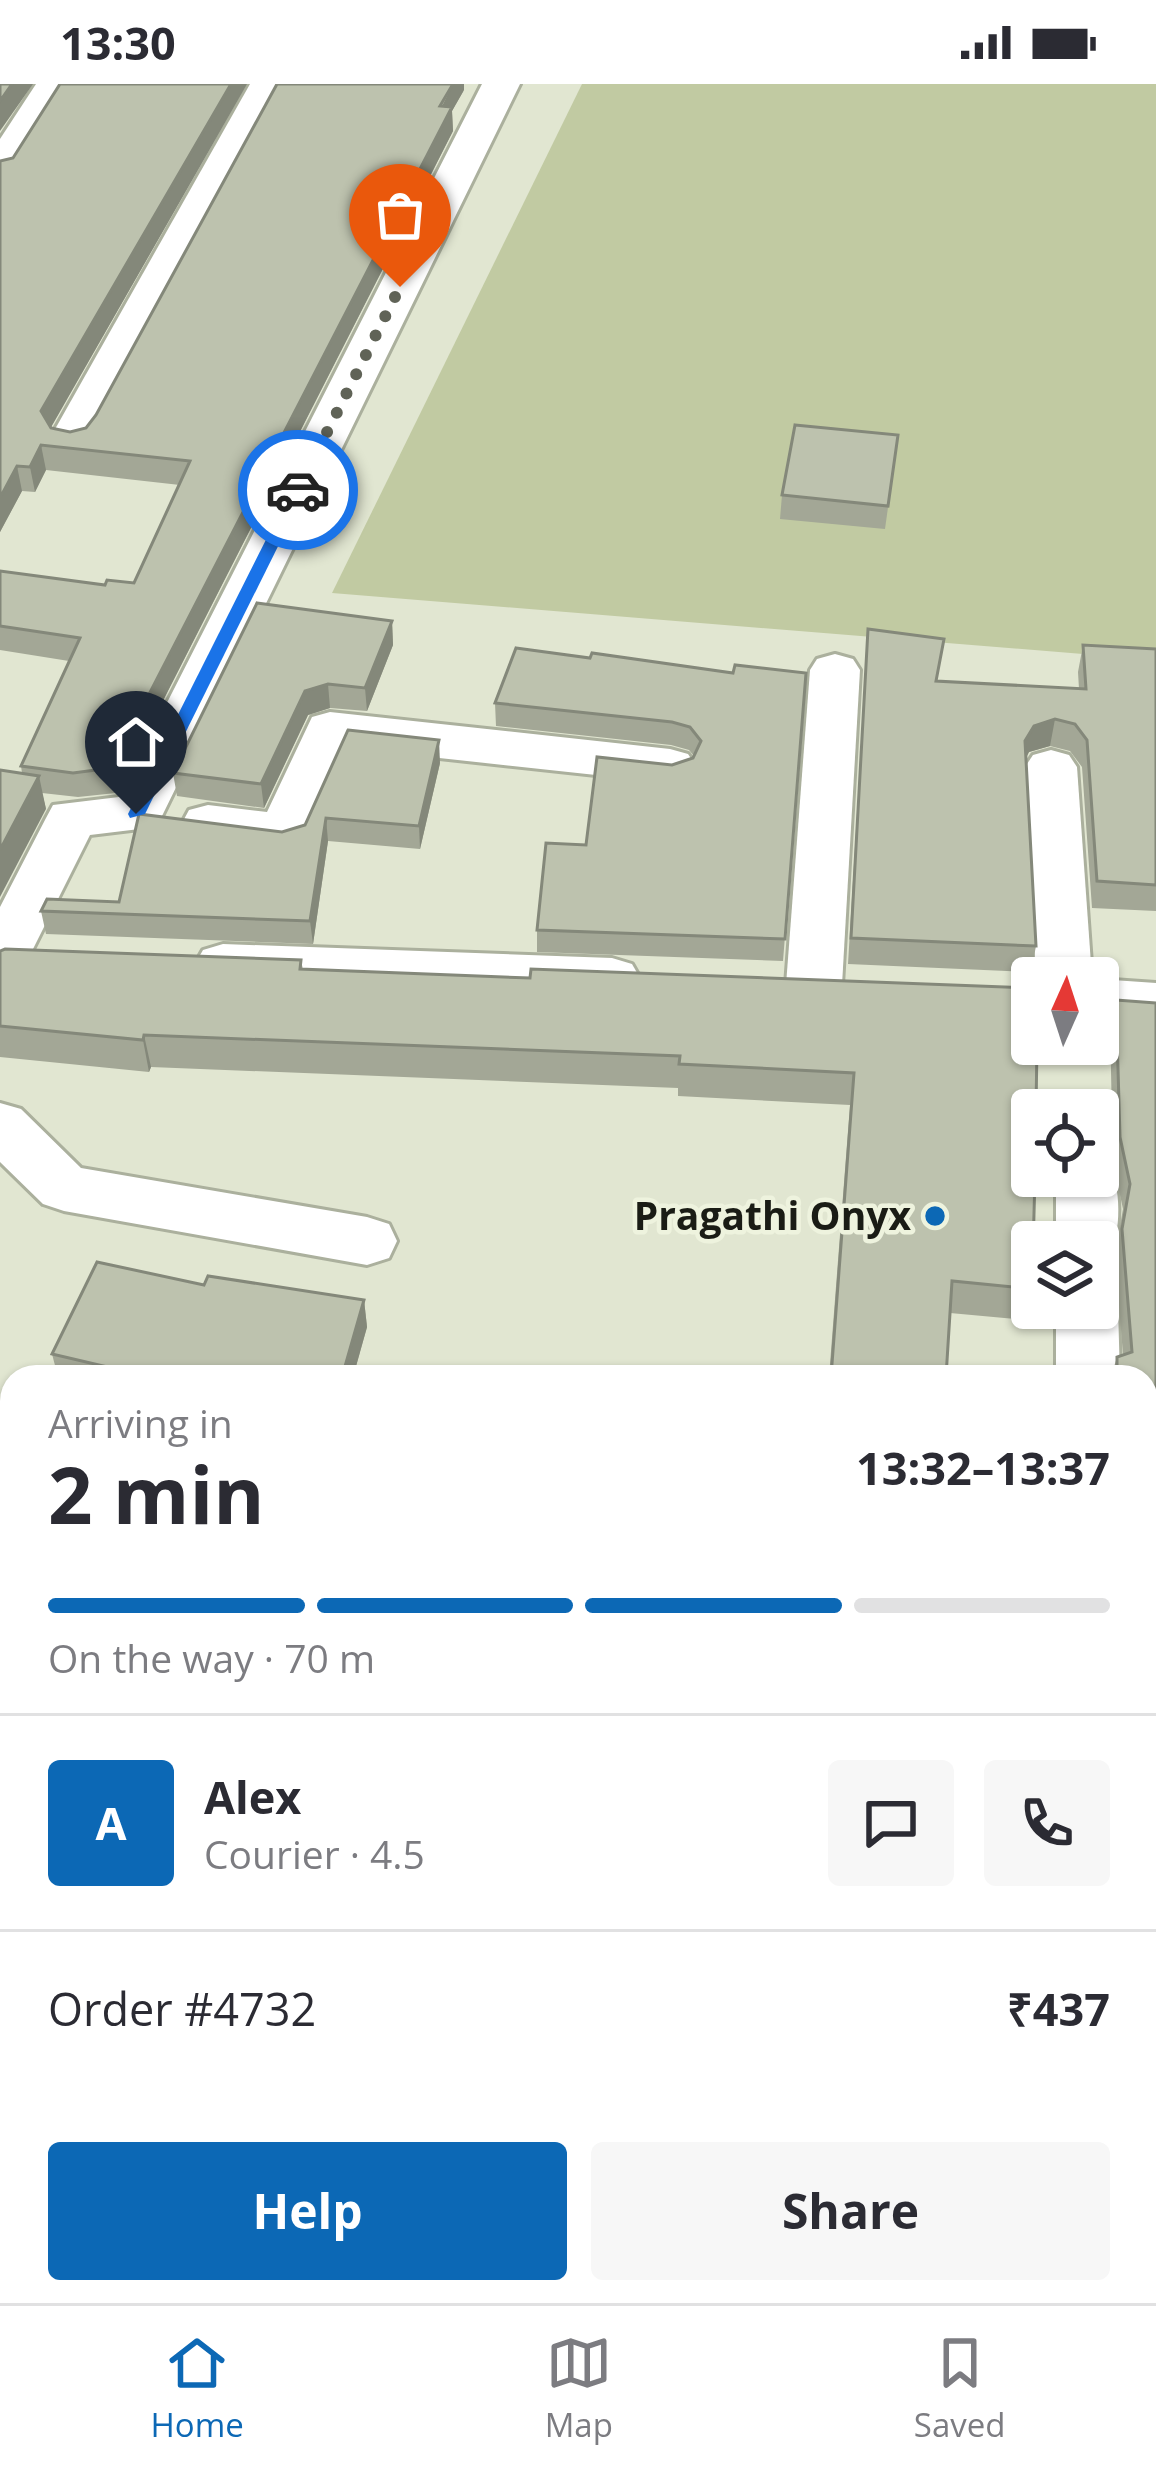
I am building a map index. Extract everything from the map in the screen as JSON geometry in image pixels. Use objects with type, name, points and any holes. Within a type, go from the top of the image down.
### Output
[{"type":"street","points":[[0,172],[55,84]]},
{"type":"street","points":[[74,438],[268,84]]},
{"type":"street","points":[[136,814],[501,84]]},
{"type":"street","points":[[813,985],[835,670]]},
{"type":"street","points":[[65,959],[1,959],[72,818],[136,814],[284,833],[330,729],[670,766]]},
{"type":"street","points":[[1052,767],[1063,957]]},
{"type":"street","points":[[178,963],[673,980]]},
{"type":"street","points":[[1119,1001],[1156,1004]]},
{"type":"street","points":[[0,1125],[64,1188],[367,1241]]},
{"type":"street","points":[[1087,1329],[1088,1365]]},
{"type":"green space","points":[[582,84],[1156,84],[1156,660],[332,593]]},
{"type":"building","points":[[0,84],[12,84],[0,101]]},
{"type":"building","points":[[60,84],[231,84],[41,411],[51,428],[70,432],[86,428],[96,415],[277,84],[453,84],[440,106],[452,107],[111,768],[73,773],[21,766],[80,638],[0,626],[0,571],[105,585],[107,580],[134,583],[190,461],[41,445],[30,467],[17,466],[0,498],[0,161],[13,158]]},
{"type":"building","points":[[795,425],[898,435],[888,506],[782,495]]},
{"type":"building","points":[[257,603],[392,621],[365,688],[328,684],[305,691],[261,784],[173,773]]},
{"type":"building","points":[[868,629],[944,639],[936,681],[1086,689],[1083,645],[1156,649],[1156,885],[1097,881],[1087,740],[1075,724],[1055,719],[1034,726],[1025,741],[1036,946],[851,938]]},
{"type":"building","points":[[516,648],[590,658],[592,653],[733,673],[735,665],[806,673],[785,939],[537,930],[546,843],[586,845],[597,757],[672,765],[693,758],[701,741],[690,727],[672,722],[495,703]]},
{"type":"building","points":[[348,730],[439,740],[419,826],[326,818],[310,921],[41,911],[47,899],[119,902],[139,814],[282,832],[305,825]]},
{"type":"building","points":[[0,770],[39,776],[0,850]]},
{"type":"building","points":[[5,949],[301,960],[300,969],[530,978],[531,969],[1011,987],[1011,1065],[1037,1065],[1036,1089],[1011,1089],[1011,1197],[1034,1197],[1034,1221],[1011,1221],[1011,1287],[952,1281],[947,1365],[832,1365],[854,1073],[679,1064],[680,1056],[144,1035],[143,1040],[0,1026],[0,951]]},
{"type":"building","points":[[1119,1000],[1156,1003],[1156,1365],[1117,1365],[1117,1357],[1132,1352],[1122,1229],[1130,1184],[1120,1137]]},
{"type":"building","points":[[97,1262],[204,1285],[208,1276],[364,1300],[345,1365],[99,1365],[52,1354]]},
{"type":"way so far","points":[[298,490],[400,287]]},
{"type":"place","name":"Pragathi Onyx","points":[[935,1216]]},
{"type":"route","points":[[136,814],[298,490]]}]
